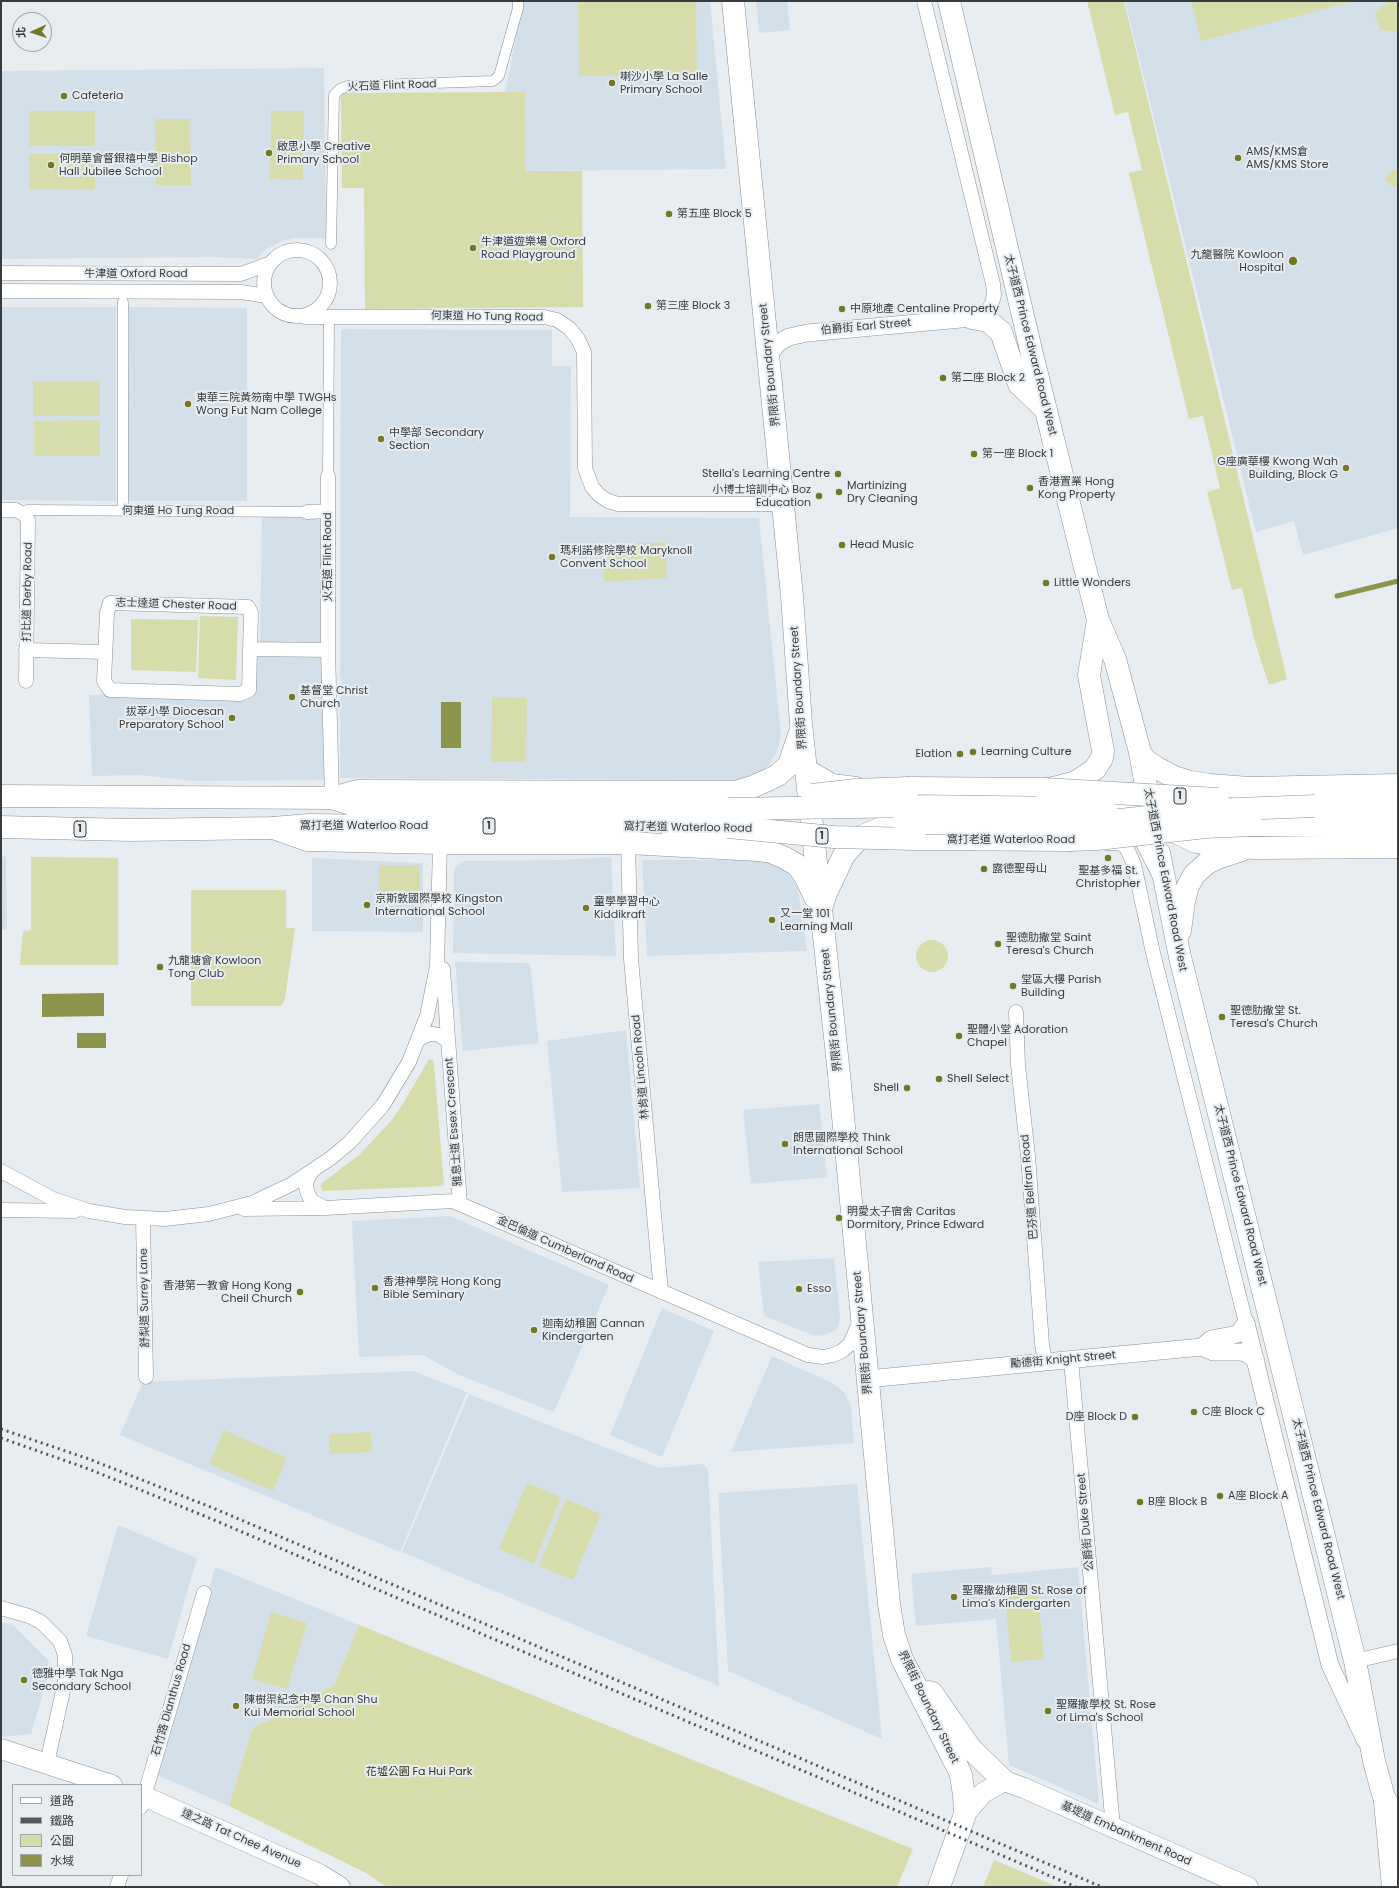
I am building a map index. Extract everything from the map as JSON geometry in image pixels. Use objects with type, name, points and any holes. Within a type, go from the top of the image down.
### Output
[{"type":"main road","name":"界限街 Boundary Street","points":[[733,1],[792,596],[801,724],[839,1074],[891,1620],[902,1659],[961,1775],[965,1814]]},
{"type":"main road","name":"太子道西 Prince Edward Road West","points":[[949,1],[1046,410],[1098,620],[1115,659],[1140,752],[1162,872],[1180,957],[1355,1661],[1374,1761],[1383,1794],[1398,1828]]},
{"type":"main road","points":[[972,318],[988,321],[1001,332],[1019,384],[1046,410]]},
{"type":"main road","points":[[1038,792],[1072,783],[1095,769],[1102,758],[1103,751],[1089,675],[1098,620]]},
{"type":"main road","name":"窩打老道 Waterloo Road","points":[[1,796],[332,798],[357,791],[731,801],[752,787],[778,775],[789,765],[796,747],[801,724]]},
{"type":"main road","points":[[1140,752],[1145,760],[1157,768],[1190,782],[1210,785],[1248,788],[1398,785]]},
{"type":"main road","points":[[806,770],[832,785],[847,788],[1072,793],[1103,798],[1152,819],[1196,842],[1255,848],[1398,847]]},
{"type":"main road","name":"窩打老道 Waterloo Road","points":[[1,827],[131,830],[273,828],[388,818],[642,811],[731,801],[909,788],[1044,789],[1145,794],[1398,827]]},
{"type":"main road","points":[[1248,788],[1234,800],[1228,822],[1231,829],[1255,848]]},
{"type":"main road","points":[[731,801],[748,795],[755,809],[755,832],[749,843],[739,848]]},
{"type":"main road","name":"窩打老道 Waterloo Road","points":[[332,798],[367,809],[388,818],[682,825],[728,827],[834,837],[915,840],[1097,839],[1316,816],[1398,805]]},
{"type":"main road","points":[[731,801],[914,806],[1070,808],[1109,812],[1127,821],[1142,834],[1150,846],[1162,872]]},
{"type":"main road","points":[[821,909],[826,893],[844,856],[860,837],[884,827],[904,823],[1074,825],[1212,810],[1316,816]]},
{"type":"main road","name":"窩打老道 Waterloo Road","points":[[273,828],[307,840],[440,843],[628,843],[739,848],[771,852],[796,865],[805,876],[821,909]]},
{"type":"main road","points":[[1180,957],[1181,914],[1188,886],[1194,875],[1207,863],[1220,857],[1255,848]]},
{"type":"main road","points":[[914,1684],[932,1693],[971,1749],[1004,1781]]},
{"type":"main road","points":[[1,1749],[109,1784]]},
{"type":"main road","name":"界限街 Boundary Street","points":[[940,1887],[965,1814],[983,1793],[1004,1781]]},
{"type":"main road","name":"基堤道 Embankment Road","points":[[1004,1781],[1024,1788],[1248,1887]]},
{"type":"main road","name":"太子道西 Prince Edward Road West","points":[[1383,1794],[1392,1887]]},
{"type":"main road","name":"達之路 Tat Chee Avenue","points":[[142,1799],[317,1881],[340,1887]]},
{"type":"street","name":"火石道 Flint Road","points":[[332,244],[334,95],[340,89],[348,86],[493,81],[499,76],[518,8],[518,1]]},
{"type":"street","name":"太子道西 Prince Edward Road West","points":[[924,1],[993,284],[993,299],[988,311],[980,316],[972,318]]},
{"type":"street","points":[[292,250],[310,252],[326,265],[330,275],[328,296],[323,305],[305,317],[287,315],[278,311],[267,296],[264,282],[268,264],[282,253],[292,250]]},
{"type":"street","name":"牛津道 Oxford Road","points":[[1,273],[240,274],[268,264]]},
{"type":"street","name":"牛津道 Oxford Road","points":[[1,291],[241,292],[267,296]]},
{"type":"street","points":[[123,302],[123,510]]},
{"type":"street","name":"何東道 Ho Tung Road","points":[[305,317],[544,317],[558,320],[569,328],[578,339],[584,352],[585,468],[590,483],[599,495],[608,501],[618,504],[783,504]]},
{"type":"street","name":"火石道 Flint Road","points":[[329,317],[328,650],[332,798]]},
{"type":"street","name":"伯爵街 Earl Street","points":[[769,355],[778,343],[789,337],[808,333],[972,318]]},
{"type":"street","name":"何東道 Ho Tung Road","points":[[1,510],[328,511]]},
{"type":"street","name":"打比道 Derby Road","points":[[22,510],[28,520],[29,525],[26,681]]},
{"type":"street","name":"志士達道 Chester Road","points":[[110,603],[248,607],[251,613],[250,649],[249,690],[240,694],[110,690],[104,681],[107,614],[110,603]]},
{"type":"street","points":[[250,649],[328,650]]},
{"type":"street","points":[[26,650],[105,652]]},
{"type":"street","name":"雅息士道 Essex Crescent","points":[[230,1209],[272,1194],[311,1173],[332,1158],[368,1124],[397,1084],[419,1040],[428,1016],[433,991],[439,941],[440,843]]},
{"type":"street","name":"林肯道 Lincoln Road","points":[[628,843],[631,959],[661,1292]]},
{"type":"street","name":"窩打老道 Waterloo Road","points":[[931,844],[1085,845],[1118,843],[1127,848],[1134,864],[1153,953],[1246,1323]]},
{"type":"street","name":"雅息士道 Essex Crescent","points":[[439,941],[442,958],[460,1204]]},
{"type":"street","name":"巴芬道 Belfran Road","points":[[1016,1012],[1018,1065],[1030,1176],[1042,1344],[1045,1362]]},
{"type":"street","points":[[419,1040],[429,1034],[434,1034],[439,1035],[448,1041]]},
{"type":"street","points":[[1,1171],[53,1199],[89,1211]]},
{"type":"street","points":[[311,1173],[306,1187],[308,1194],[312,1201],[325,1208]]},
{"type":"street","name":"金巴倫道 Cumberland Road","points":[[230,1209],[325,1208],[453,1201],[802,1353],[815,1357],[833,1355],[850,1344],[862,1313]]},
{"type":"street","points":[[1,1210],[89,1211],[143,1219],[187,1217],[230,1209]]},
{"type":"street","name":"舒梨道 Surrey Lane","points":[[143,1219],[146,1377]]},
{"type":"street","name":"太子道西 Prince Edward Road West","points":[[1246,1323],[1330,1664],[1374,1761]]},
{"type":"street","points":[[1202,1347],[1211,1339],[1238,1334],[1246,1323]]},
{"type":"street","name":"勵德街 Knight Street","points":[[867,1379],[1202,1347],[1213,1352],[1242,1352],[1249,1355],[1256,1361]]},
{"type":"street","name":"公爵街 Duke Street","points":[[1071,1360],[1113,1828]]},
{"type":"street","name":"石竹路 Dianthus Road","points":[[142,1799],[204,1593]]},
{"type":"street","points":[[1,1608],[29,1616],[41,1622],[60,1641],[65,1655],[65,1682],[47,1763]]},
{"type":"street","points":[[1355,1661],[1398,1651]]},
{"type":"street","points":[[117,1887],[121,1876]]},
{"type":"shaded area","name":"喇沙小學 La Salle Primary School","points":[[523,1],[710,1],[726,169],[526,171],[525,92],[505,93]]},
{"type":"shaded area","points":[[756,1],[787,1],[790,30],[759,33]]},
{"type":"shaded area","name":"九龍醫院 Kowloon Hospital","points":[[1125,1],[1398,1],[1398,528],[1303,555],[1294,521],[1256,532]]},
{"type":"shaded area","points":[[324,68],[326,238],[295,238],[284,240],[265,250],[257,259],[214,257],[1,259],[1,71]]},
{"type":"shaded area","points":[[1,307],[116,307],[116,501],[1,500]]},
{"type":"shaded area","name":"東華三院黃笏南中學 TWGHs Wong Fut Nam College","points":[[129,307],[247,308],[247,501],[128,501]]},
{"type":"shaded area","name":"瑪利諾修院學校 Maryknoll Convent School","points":[[341,329],[552,330],[552,366],[571,366],[570,517],[759,518],[781,735],[777,751],[769,765],[756,775],[741,780],[340,778]]},
{"type":"shaded area","points":[[262,516],[323,518],[323,645],[260,643]]},
{"type":"shaded area","name":"拔萃小學 Diocesan Preparatory School","points":[[251,652],[322,654],[325,780],[193,781],[141,775],[92,776],[89,695],[250,691]]},
{"type":"shaded area","points":[[1,856],[6,857],[7,930],[1,930]]},
{"type":"shaded area","points":[[611,857],[616,956],[453,953],[454,871],[456,866],[464,861],[559,860]]},
{"type":"shaded area","name":"京斯敦國際學校 Kingston International School","points":[[312,858],[423,863],[423,932],[312,931]]},
{"type":"shaded area","points":[[642,860],[765,860],[777,863],[791,876],[798,889],[807,951],[647,956]]},
{"type":"shaded area","points":[[455,962],[530,963],[539,1043],[463,1051]]},
{"type":"shaded area","points":[[626,1030],[640,1188],[562,1192],[547,1041]]},
{"type":"shaded area","name":"朗思國際學校 Think International School","points":[[819,1104],[827,1177],[751,1184],[743,1110]]},
{"type":"shaded area","points":[[450,1216],[609,1285],[554,1412],[459,1375],[423,1355],[359,1357],[352,1221]]},
{"type":"shaded area","name":"Esso","points":[[834,1258],[840,1317],[839,1325],[835,1331],[821,1336],[813,1335],[764,1316],[758,1262]]},
{"type":"shaded area","points":[[662,1308],[714,1331],[662,1457],[610,1435]]},
{"type":"shaded area","points":[[772,1356],[832,1383],[844,1392],[851,1406],[854,1443],[731,1452]]},
{"type":"shaded area","points":[[413,1371],[467,1392],[400,1552],[120,1435],[143,1382]]},
{"type":"shaded area","points":[[469,1394],[659,1468],[703,1464],[708,1469],[719,1686],[402,1552]]},
{"type":"shaded area","points":[[857,1484],[882,1739],[728,1671],[718,1493]]},
{"type":"shaded area","points":[[118,1525],[197,1558],[168,1659],[86,1636]]},
{"type":"shaded area","name":"陳樹渠紀念中學 Chan Shu Kui Memorial School","points":[[215,1567],[359,1625],[334,1685],[252,1729],[229,1806],[157,1775]]},
{"type":"shaded area","name":"聖羅撒學校 St. Rose of Lima's School","points":[[991,1567],[992,1575],[1078,1567],[1099,1804],[1009,1765],[996,1619],[916,1626],[911,1574]]},
{"type":"shaded area","name":"德雅中學 Tak Nga Secondary School","points":[[1,1622],[13,1625],[49,1661],[45,1687],[31,1734],[1,1737]]},
{"type":"green space","points":[[578,1],[696,1],[697,75],[579,76]]},
{"type":"green space","points":[[1087,1],[1124,1],[1287,679],[1269,685],[1255,642],[1242,588],[1232,590],[1207,492],[1220,488],[1203,416],[1189,419],[1129,173],[1142,170],[1128,112],[1115,115]]},
{"type":"green space","points":[[1191,1],[1356,1],[1201,41]]},
{"type":"green space","points":[[1388,1],[1398,1],[1398,32],[1380,30],[1375,14]]},
{"type":"green space","name":"牛津道遊樂場 Oxford Road Playground","points":[[525,92],[526,171],[582,171],[583,307],[365,309],[364,188],[342,188],[341,93]]},
{"type":"green space","points":[[29,111],[95,111],[95,146],[29,146]]},
{"type":"green space","points":[[271,111],[304,111],[303,180],[270,179]]},
{"type":"green space","points":[[155,119],[190,119],[191,185],[156,185]]},
{"type":"green space","points":[[29,154],[95,154],[95,189],[29,189]]},
{"type":"green space","points":[[1398,168],[1398,186],[1394,187],[1384,179],[1393,170]]},
{"type":"green space","points":[[33,381],[100,381],[100,416],[33,416]]},
{"type":"green space","points":[[100,420],[100,456],[34,456],[34,421]]},
{"type":"green space","points":[[665,542],[667,578],[604,582],[602,545]]},
{"type":"green space","points":[[200,616],[238,617],[236,680],[198,678]]},
{"type":"green space","points":[[131,619],[198,620],[196,672],[131,670]]},
{"type":"green space","points":[[492,697],[527,698],[526,762],[491,762]]},
{"type":"green space","points":[[31,857],[118,858],[118,965],[20,965],[23,931],[31,930]]},
{"type":"green space","points":[[379,865],[420,865],[420,892],[379,892]]},
{"type":"green space","points":[[191,890],[286,890],[286,928],[295,928],[285,999],[281,1006],[191,1006]]},
{"type":"green space","points":[[929,940],[935,940],[945,947],[948,956],[947,962],[941,969],[935,972],[929,972],[919,965],[916,959],[916,953],[923,943]]},
{"type":"green space","points":[[429,1059],[434,1061],[444,1186],[322,1191],[322,1183],[359,1155],[391,1121]]},
{"type":"green space","points":[[224,1430],[287,1458],[273,1491],[209,1464]]},
{"type":"green space","points":[[371,1432],[372,1452],[330,1454],[329,1434]]},
{"type":"green space","points":[[527,1483],[561,1497],[534,1564],[499,1549]]},
{"type":"green space","points":[[566,1499],[601,1514],[573,1580],[539,1566]]},
{"type":"green space","points":[[1038,1593],[1044,1659],[1011,1662],[1005,1597]]},
{"type":"green space","points":[[271,1612],[307,1623],[287,1689],[252,1679]]},
{"type":"green space","name":"花墟公園 Fa Hui Park","points":[[359,1625],[913,1849],[897,1887],[387,1887],[366,1873],[229,1806],[252,1729],[334,1685]]},
{"type":"green space","points":[[994,1860],[1058,1887],[983,1887]]},
{"type":"water","points":[[441,702],[461,702],[461,748],[441,748]]},
{"type":"water","points":[[104,993],[104,1016],[42,1017],[42,994]]},
{"type":"water","points":[[77,1033],[106,1033],[106,1048],[77,1048]]},
{"type":"waterway","points":[[1337,596],[1398,581]]},
{"type":"railway","points":[[1,1429],[89,1459],[213,1508],[1102,1887]]},
{"type":"railway","points":[[1,1438],[86,1468],[207,1517],[1076,1887]]},
{"type":"place","name":"喇沙小學 La Salle Primary School","points":[[612,83]]},
{"type":"place","name":"Cafeteria","points":[[64,96]]},
{"type":"place","name":"啟思小學 Creative Primary School","points":[[269,153]]},
{"type":"place","name":"AMS/KMS倉 AMS/KMS Store","points":[[1238,158]]},
{"type":"place","name":"何明華會督銀禧中學 Bishop Hall Jubilee School","points":[[51,165]]},
{"type":"place","name":"第五座 Block 5","points":[[669,214]]},
{"type":"place","name":"牛津道遊樂場 Oxford Road Playground","points":[[473,248]]},
{"type":"place","name":"九龍醫院 Kowloon Hospital","points":[[1293,261]]},
{"type":"place","name":"第三座 Block 3","points":[[648,306]]},
{"type":"place","name":"中原地產 Centaline Property","points":[[842,309]]},
{"type":"place","name":"第二座 Block 2","points":[[943,378]]},
{"type":"place","name":"東華三院黃笏南中學 TWGHs Wong Fut Nam College","points":[[188,404]]},
{"type":"place","name":"中學部 Secondary Section","points":[[381,439]]},
{"type":"place","name":"第一座 Block 1","points":[[974,454]]},
{"type":"place","name":"G座廣華樓 Kwong Wah Building, Block G","points":[[1346,468]]},
{"type":"place","name":"Stella's Learning Centre","points":[[838,474]]},
{"type":"place","name":"香港置業 Hong Kong Property","points":[[1030,488]]},
{"type":"place","name":"Martinizing Dry Cleaning","points":[[839,492]]},
{"type":"place","name":"小博士培訓中心 Boz Education","points":[[819,496]]},
{"type":"place","name":"Head Music","points":[[842,545]]},
{"type":"place","name":"瑪利諾修院學校 Maryknoll Convent School","points":[[552,557]]},
{"type":"place","name":"Little Wonders","points":[[1046,583]]},
{"type":"place","name":"基督堂 Christ Church","points":[[292,697]]},
{"type":"place","name":"拔萃小學 Diocesan Preparatory School","points":[[232,718]]},
{"type":"place","name":"Learning Culture","points":[[973,752]]},
{"type":"place","name":"Elation","points":[[960,754]]},
{"type":"place","name":"聖基多福 St. Christopher","points":[[1108,858]]},
{"type":"place","name":"露德聖母山","points":[[984,869]]},
{"type":"place","name":"京斯敦國際學校 Kingston International School","points":[[367,905]]},
{"type":"place","name":"童學學習中心 Kiddikraft","points":[[586,908]]},
{"type":"place","name":"又一堂 101 Learning Mall","points":[[772,920]]},
{"type":"place","name":"聖德肋撒堂 Saint Teresa's Church","points":[[998,944]]},
{"type":"place","name":"九龍塘會 Kowloon Tong Club","points":[[160,967]]},
{"type":"place","name":"堂區大樓 Parish Building","points":[[1013,986]]},
{"type":"place","name":"聖德肋撒堂 St. Teresa's Church","points":[[1222,1017]]},
{"type":"place","name":"聖體小堂 Adoration Chapel","points":[[959,1036]]},
{"type":"place","name":"Shell Select","points":[[939,1079]]},
{"type":"place","name":"Shell","points":[[907,1088]]},
{"type":"place","name":"朗思國際學校 Think International School","points":[[785,1144]]},
{"type":"place","name":"明愛太子宿舍 Caritas Dormitory, Prince Edward","points":[[839,1218]]},
{"type":"place","name":"香港神學院 Hong Kong Bible Seminary","points":[[375,1288]]},
{"type":"place","name":"Esso","points":[[799,1289]]},
{"type":"place","name":"香港第一教會 Hong Kong Cheil Church","points":[[300,1292]]},
{"type":"place","name":"迦南幼稚園 Cannan Kindergarten","points":[[534,1330]]},
{"type":"place","name":"C座 Block C","points":[[1194,1412]]},
{"type":"place","name":"D座 Block D","points":[[1135,1417]]},
{"type":"place","name":"A座 Block A","points":[[1220,1496]]},
{"type":"place","name":"B座 Block B","points":[[1140,1502]]},
{"type":"place","name":"聖羅撒幼稚園 St. Rose of Lima's Kindergarten","points":[[954,1597]]},
{"type":"place","name":"德雅中學 Tak Nga Secondary School","points":[[24,1680]]},
{"type":"place","name":"陳樹渠紀念中學 Chan Shu Kui Memorial School","points":[[236,1706]]},
{"type":"place","name":"聖羅撒學校 St. Rose of Lima's School","points":[[1048,1711]]}]
